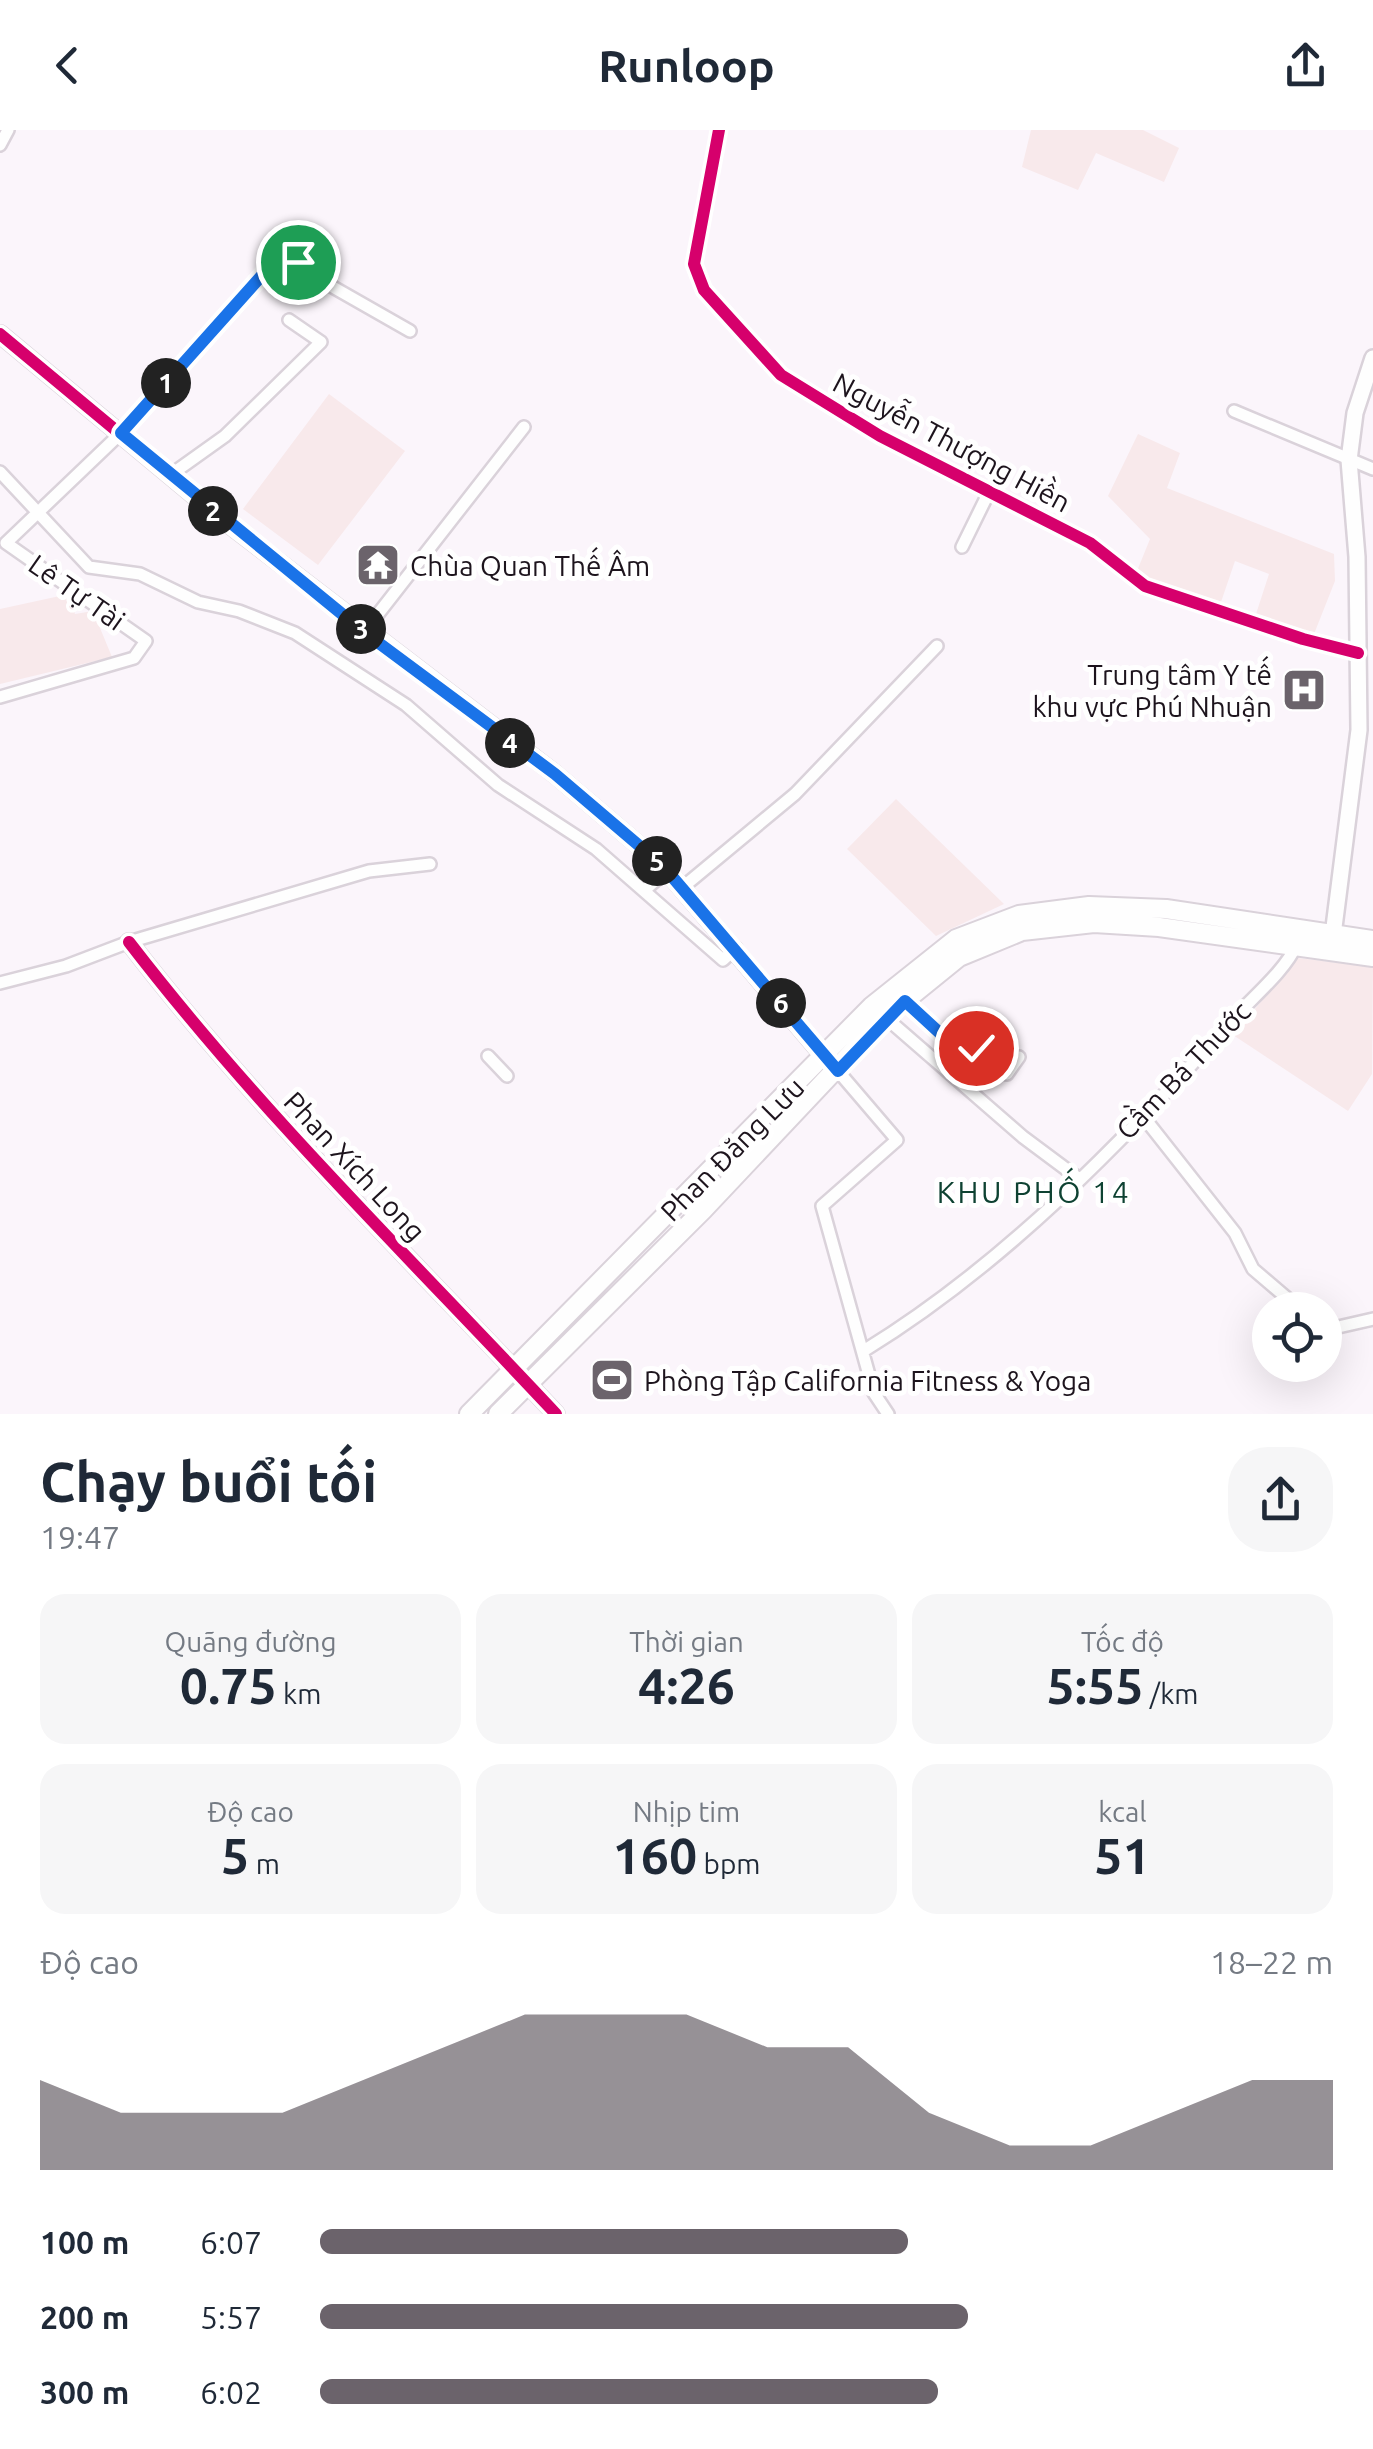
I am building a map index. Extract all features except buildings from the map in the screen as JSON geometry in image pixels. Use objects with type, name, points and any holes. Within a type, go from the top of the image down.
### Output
[{"type":"main road","name":"Phan Đăng Lưu","points":[[469,1414],[872,1006],[956,938],[1019,915],[1089,906],[1166,909],[1297,939]]},
{"type":"main road","name":"Phan Đăng Lưu","points":[[498,1414],[530,1386],[838,1071],[885,1017],[959,957],[990,941],[1054,924],[1159,926],[1297,939],[1332,944],[1373,957]]},
{"type":"main road","name":"Phan Đăng Lưu","points":[[1332,944],[1373,940]]},
{"type":"main road","points":[[824,1056],[838,1071]]},
{"type":"street","points":[[0,145],[8,130]]},
{"type":"street","name":"Nguyễn Thượng Hiền","points":[[719,130],[694,264],[704,290],[781,375],[824,405],[1090,543],[1145,586],[1303,640],[1358,652]]},
{"type":"street","name":"Lê Tự Tài","points":[[0,698],[134,658],[146,641],[6,543],[121,433],[272,264],[292,257],[324,282],[410,331]]},
{"type":"street","points":[[169,476],[225,436],[321,342],[289,320]]},
{"type":"street","points":[[0,334],[169,476],[364,632],[555,774],[667,870],[824,1056]]},
{"type":"street","points":[[1332,944],[1357,765],[1358,557],[1349,460],[1354,412],[1373,358]]},
{"type":"street","points":[[1234,411],[1373,469]]},
{"type":"street","points":[[364,632],[524,428]]},
{"type":"street","points":[[0,472],[89,568],[140,574],[198,602],[239,611],[295,633],[406,705],[498,785],[596,849],[724,960],[736,948]]},
{"type":"street","points":[[962,547],[989,492]]},
{"type":"street","points":[[683,887],[795,794],[936,646]]},
{"type":"street","points":[[0,983],[66,966],[129,942],[369,870],[430,864]]},
{"type":"street","points":[[646,889],[667,870]]},
{"type":"street","points":[[682,921],[700,905]]},
{"type":"street","name":"Cầm Bá Thước","points":[[865,1350],[924,1314],[1025,1230],[1142,1115],[1297,939]]},
{"type":"street","name":"Phan Xích Long","points":[[129,942],[188,1019],[339,1189],[556,1414]]},
{"type":"street","points":[[905,1001],[967,1058],[976,1048],[1007,1074],[1019,1057]]},
{"type":"street","points":[[885,1017],[1022,1137],[1078,1178]]},
{"type":"street","points":[[488,1056],[507,1076]]},
{"type":"street","points":[[838,1071],[898,1140],[822,1206],[874,1393],[888,1414]]},
{"type":"street","points":[[1142,1115],[1236,1233],[1253,1269],[1280,1292]]},
{"type":"street","points":[[1342,1326],[1373,1319]]},
{"type":"shaded area","points":[[1031,130],[1143,130],[1179,148],[1164,182],[1096,153],[1078,190],[1022,167]]},
{"type":"shaded area","points":[[329,394],[405,451],[318,565],[243,509]]},
{"type":"shaded area","points":[[1138,434],[1180,453],[1167,488],[1334,554],[1335,581],[1314,634],[1256,614],[1269,574],[1235,561],[1221,602],[1152,581],[1137,571],[1150,539],[1108,496]]},
{"type":"shaded area","points":[[69,594],[75,614],[93,611],[112,657],[0,684],[0,609]]},
{"type":"shaded area","points":[[896,799],[1004,904],[936,936],[847,849]]},
{"type":"shaded area","points":[[1298,958],[1373,967],[1372,1074],[1348,1111],[1233,1035]]},
{"type":"cycle path","points":[[719,130],[694,264],[704,290],[781,375],[880,436],[1090,543],[1145,586],[1303,639],[1358,653]]},
{"type":"cycle path","points":[[0,334],[225,521],[555,774],[663,866],[824,1056]]},
{"type":"cycle path","points":[[129,942],[283,1125],[556,1414]]},
{"type":"place","name":"Chùa Quan Thế Âm","points":[[378,565]]},
{"type":"place","name":"Trung tâm Y tế khu vực Phú Nhuận","points":[[1304,690]]},
{"type":"place","name":"Phòng Tập California Fitness & Yoga","points":[[612,1380]]},
{"type":"district","name":"KHU PHỐ 14","points":[[1034,1192]]},
{"type":"route","points":[[298,262],[292,257],[272,264],[121,433],[364,632],[555,774],[663,866],[838,1071],[885,1017],[905,1001],[967,1058],[976,1048]]}]
